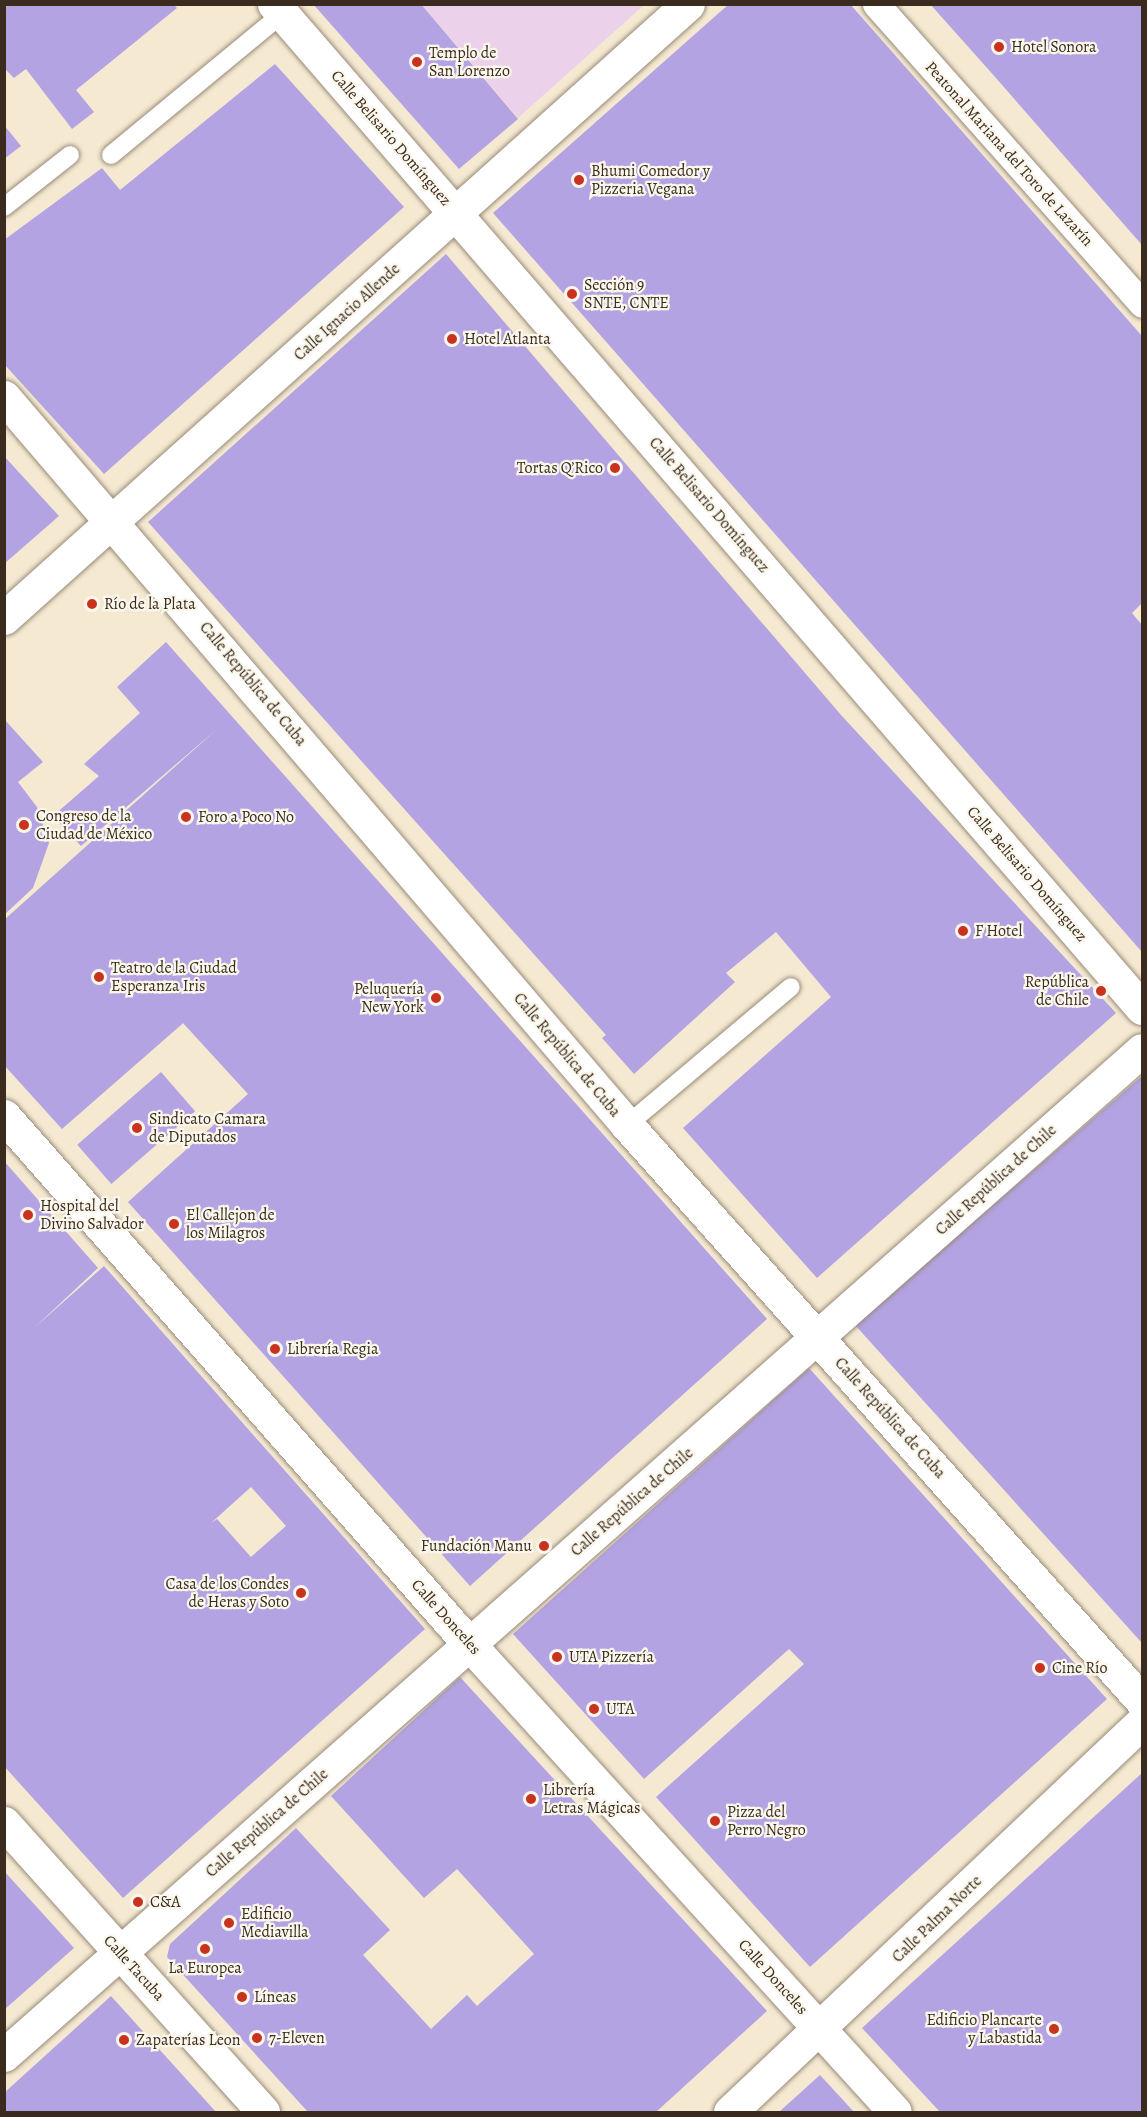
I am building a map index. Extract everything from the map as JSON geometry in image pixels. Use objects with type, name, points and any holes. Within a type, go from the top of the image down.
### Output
[{"type":"street","name":"Calle Ignacio Allende","points":[[4,618],[688,4]]},
{"type":"street","name":"Peatonal Mariana del Toro de Lazarín","points":[[876,4],[1143,304]]},
{"type":"street","name":"Calle Belisario Domínguez","points":[[278,9],[1143,1008]]},
{"type":"street","name":"Calle República de Cuba","points":[[4,397],[114,521],[627,1125],[1143,1701]]},
{"type":"street","name":"Calle República de Chile","points":[[4,2055],[1143,1050]]},
{"type":"street","name":"Calle Donceles","points":[[4,1116],[470,1645],[895,2112]]},
{"type":"street","name":"Calle Palma Norte","points":[[730,2112],[821,2030],[1143,1722]]},
{"type":"street","name":"Calle Tacuba","points":[[4,1823],[263,2112]]},
{"type":"lane","points":[[111,155],[278,9]]},
{"type":"lane","points":[[4,207],[70,155]]},
{"type":"lane","points":[[627,1125],[791,987]]},
{"type":"shaded area","points":[[422,5],[644,5],[518,118]]},
{"type":"building","points":[[4,4],[173,4],[177,8],[76,90],[94,112],[72,129],[26,69],[14,78],[4,68]]},
{"type":"building","name":"Templo de San Lorenzo","points":[[313,4],[421,4],[518,119],[459,169]]},
{"type":"building","points":[[729,4],[850,4],[1142,336],[1142,603],[1132,613],[1142,625],[1142,952],[493,213]]},
{"type":"building","points":[[930,4],[1142,4],[1142,245],[996,78]]},
{"type":"building","points":[[275,64],[404,207],[104,474],[4,364],[4,240],[102,168],[120,190]]},
{"type":"building","points":[[4,125],[21,146],[4,159]]},
{"type":"building","points":[[446,254],[841,715],[1116,1013],[817,1278],[683,1128],[831,997],[776,932],[726,973],[735,982],[634,1074],[602,1038],[606,1035],[148,522]]},
{"type":"building","points":[[4,456],[59,516],[4,564]]},
{"type":"building","points":[[166,642],[767,1319],[470,1586],[128,1202],[248,1094],[183,1023],[62,1129],[4,1065],[4,920],[217,729],[81,846],[53,816],[99,776],[84,764],[140,713],[117,687]]},
{"type":"building","name":"Congreso de la Ciudad de México","points":[[4,719],[43,762],[18,782],[37,807],[49,843],[33,888],[4,915]]},
{"type":"building","name":"Sindicato Camara de Diputados","points":[[161,1072],[195,1111],[111,1184],[77,1145]]},
{"type":"building","points":[[1142,1076],[1142,1643],[855,1325]]},
{"type":"building","points":[[4,1161],[98,1268],[34,1328],[104,1266],[425,1629],[123,1898],[4,1766]],"holes":[[[251,1487],[286,1526],[251,1557],[217,1519],[211,1523]]]},
{"type":"building","points":[[809,1368],[1107,1699],[810,1967],[656,1797],[804,1664],[789,1649],[644,1779],[513,1634]]},
{"type":"building","points":[[460,1677],[767,2011],[656,2112],[308,2112],[167,1957],[170,1944],[296,1828],[390,1930],[363,1955],[431,2029],[467,1995],[477,2006],[534,1954],[457,1869],[424,1898],[331,1796]]},
{"type":"building","points":[[1142,1773],[1142,2112],[940,2112],[862,2028]]},
{"type":"building","points":[[4,1871],[74,1948],[4,2010]]},
{"type":"building","points":[[111,1996],[216,2112],[4,2112],[4,2093]]},
{"type":"building","points":[[820,2075],[854,2112],[779,2112]]},
{"type":"place","name":"Hotel Sonora","points":[[999,47]]},
{"type":"place","name":"Templo de San Lorenzo","points":[[417,62]]},
{"type":"place","name":"Bhumi Comedor y Pizzeria Vegana","points":[[579,180]]},
{"type":"place","name":"Sección 9 SNTE, CNTE","points":[[572,294]]},
{"type":"place","name":"Hotel Atlanta","points":[[452,339]]},
{"type":"place","name":"Tortas Q’Rico","points":[[615,468]]},
{"type":"place","name":"Río de la Plata","points":[[92,604]]},
{"type":"place","name":"Foro a Poco No","points":[[186,817]]},
{"type":"place","name":"Congreso de la Ciudad de México","points":[[24,825]]},
{"type":"place","name":"F Hotel","points":[[963,931]]},
{"type":"place","name":"Teatro de la Ciudad Esperanza Iris","points":[[99,977]]},
{"type":"place","name":"República de Chile","points":[[1101,991]]},
{"type":"place","name":"Peluquería New York","points":[[436,998]]},
{"type":"place","name":"Sindicato Camara de Diputados","points":[[137,1128]]},
{"type":"place","name":"Hospital del Divino Salvador","points":[[28,1215]]},
{"type":"place","name":"El Callejon de los Milagros","points":[[174,1224]]},
{"type":"place","name":"Librería Regia","points":[[275,1349]]},
{"type":"place","name":"Fundación Manu","points":[[544,1546]]},
{"type":"place","name":"Casa de los Condes de Heras y Soto","points":[[301,1593]]},
{"type":"place","name":"UTA Pizzería","points":[[557,1657]]},
{"type":"place","name":"Cine Río","points":[[1040,1668]]},
{"type":"place","name":"UTA","points":[[594,1709]]},
{"type":"place","name":"Librería Letras Mágicas","points":[[531,1799]]},
{"type":"place","name":"Pizza del Perro Negro","points":[[715,1821]]},
{"type":"place","name":"C&A","points":[[138,1902]]},
{"type":"place","name":"Edificio Mediavilla","points":[[229,1923]]},
{"type":"place","name":"La Europea","points":[[205,1949]]},
{"type":"place","name":"Líneas","points":[[242,1997]]},
{"type":"place","name":"Edificio Plancarte y Labastida","points":[[1054,2029]]},
{"type":"place","name":"7-Eleven","points":[[257,2038]]},
{"type":"place","name":"Zapaterías Leon","points":[[124,2040]]}]
